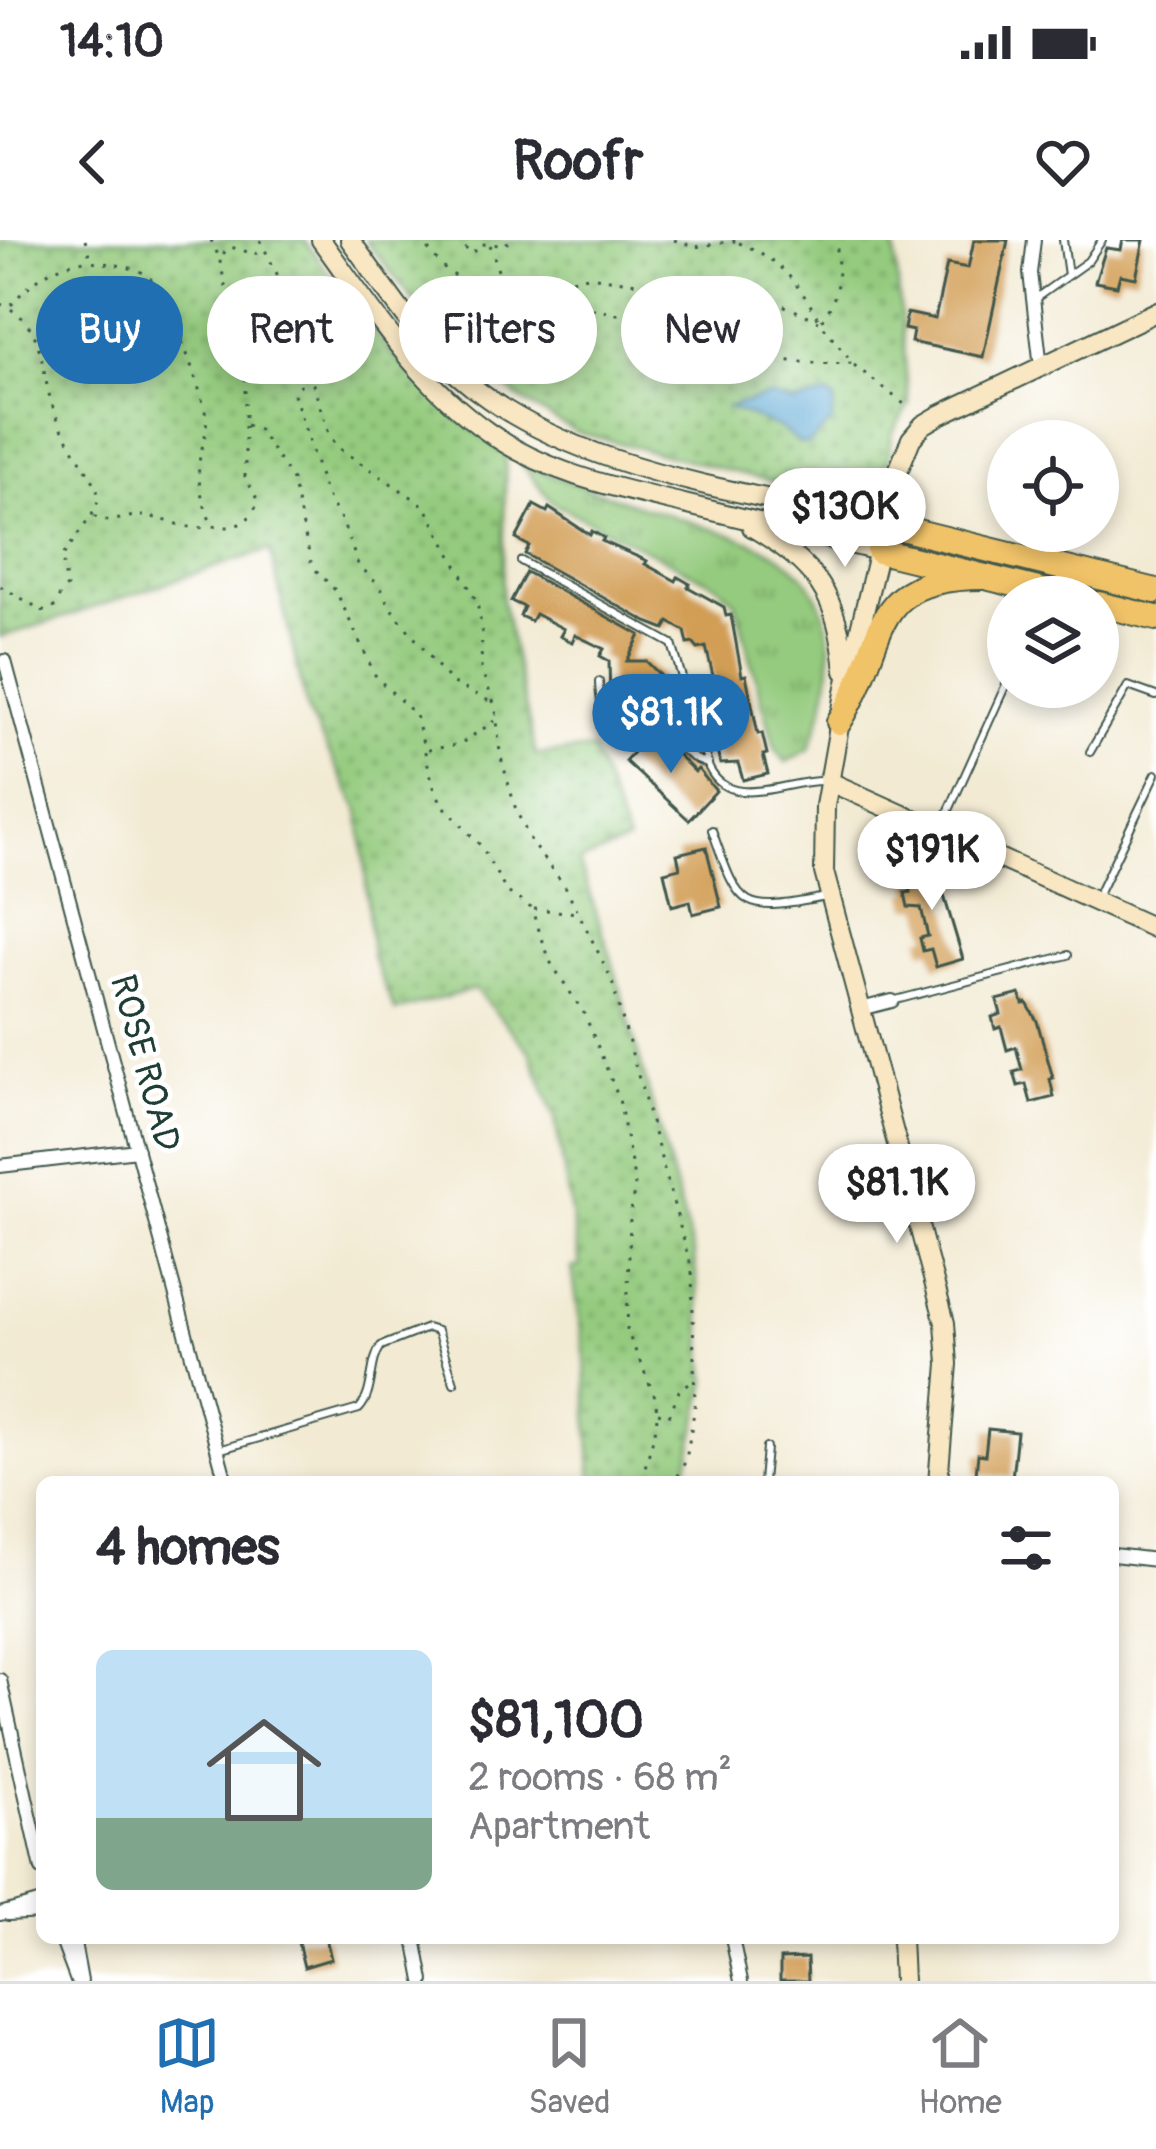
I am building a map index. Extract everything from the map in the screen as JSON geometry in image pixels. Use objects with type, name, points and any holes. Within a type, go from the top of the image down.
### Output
[{"type":"highway","points":[[885,524],[1156,591]]},
{"type":"highway","points":[[879,551],[986,578]]},
{"type":"highway","points":[[839,722],[854,698],[884,617],[900,597],[932,581],[986,578]]},
{"type":"highway","points":[[1119,609],[1156,618]]},
{"type":"main road","points":[[321,240],[409,360],[489,433],[529,456],[585,478],[879,551]]},
{"type":"main road","points":[[350,240],[433,349],[515,416],[631,463],[885,524]]},
{"type":"main road","points":[[938,1476],[947,1334],[829,897],[822,851],[839,722],[885,524],[911,440],[923,425],[1156,312]]},
{"type":"main road","points":[[804,504],[854,505],[896,481]]},
{"type":"main road","points":[[738,518],[795,554],[824,588],[838,626],[846,687]]},
{"type":"main road","points":[[828,782],[1156,929]]},
{"type":"main road","points":[[901,1944],[903,1981]]},
{"type":"street","points":[[1034,240],[1030,261],[1041,368]]},
{"type":"street","name":"ROSE ROAD","points":[[5,661],[224,1476]]},
{"type":"street","points":[[861,1009],[892,1001]]},
{"type":"street","points":[[0,1166],[137,1150]]},
{"type":"street","points":[[1119,1557],[1156,1560]]},
{"type":"street","points":[[0,1680],[36,1834]]},
{"type":"street","points":[[1,1914],[36,1904]]},
{"type":"street","points":[[1,1914],[36,1912]]},
{"type":"street","points":[[64,1944],[79,1981]]},
{"type":"street","points":[[78,1944],[79,1981]]},
{"type":"street","points":[[416,1944],[423,1981]]},
{"type":"street","points":[[733,1944],[741,1981]]},
{"type":"lane","points":[[1063,240],[1068,275]]},
{"type":"lane","points":[[1033,300],[1088,261],[1102,240]]},
{"type":"lane","points":[[521,561],[672,644],[717,782],[741,792],[792,782],[828,782]]},
{"type":"lane","points":[[599,682],[603,710],[612,721],[659,730],[688,758],[708,764]]},
{"type":"lane","points":[[1090,752],[1128,686],[1156,696]]},
{"type":"lane","points":[[939,833],[995,708]]},
{"type":"lane","points":[[1095,901],[1156,774]]},
{"type":"lane","points":[[712,830],[731,882],[748,902],[793,903],[829,897]]},
{"type":"lane","points":[[892,1001],[1068,955]]},
{"type":"lane","points":[[218,1450],[359,1409],[368,1397],[371,1366],[381,1346],[427,1328],[437,1331],[454,1382]]},
{"type":"lane","points":[[764,1476],[766,1448]]},
{"type":"path","points":[[85,240],[91,261]]},
{"type":"path","points":[[211,240],[223,276]]},
{"type":"path","points":[[260,240],[278,276]]},
{"type":"path","points":[[420,240],[455,276]]},
{"type":"path","points":[[456,240],[472,254],[482,244],[512,240]]},
{"type":"path","points":[[674,240],[694,248],[740,242],[773,260],[793,278],[853,363],[908,407]]},
{"type":"path","points":[[820,322],[835,295],[836,240]]},
{"type":"path","points":[[490,245],[500,276]]},
{"type":"path","points":[[219,256],[231,247],[254,254],[266,251]]},
{"type":"path","points":[[9,308],[33,281],[91,261],[142,272],[155,282],[174,330],[187,348],[206,414],[199,464],[201,496],[212,526]]},
{"type":"path","points":[[597,277],[723,285],[760,295],[820,322]]},
{"type":"path","points":[[0,304],[27,321],[38,338],[51,403],[97,487],[98,500],[62,557],[68,587],[59,594],[56,606],[45,612],[0,586]]},
{"type":"path","points":[[597,310],[636,314],[771,361],[853,363]]},
{"type":"path","points":[[92,514],[106,522],[139,515],[200,529],[229,529],[255,511],[258,501],[245,477],[245,384]]},
{"type":"path","points":[[301,384],[294,394],[298,414],[325,493],[342,521],[358,564],[444,674],[494,703]]},
{"type":"path","points":[[313,384],[330,437],[367,469],[417,499],[477,602],[481,669],[494,703],[500,754],[523,827],[580,913],[611,978],[692,1270],[693,1427],[678,1476]]},
{"type":"path","points":[[246,424],[259,430],[292,480],[312,566],[336,591],[376,677],[416,715],[442,805],[481,846],[506,891],[541,912],[580,913]]},
{"type":"path","points":[[426,750],[460,744],[497,720]]},
{"type":"path","points":[[531,908],[550,963],[585,1015],[619,1099],[635,1184],[627,1331],[652,1384],[656,1412],[641,1476]]},
{"type":"path","points":[[656,1412],[669,1416],[679,1391],[695,1378]]},
{"type":"green space","points":[[0,240],[304,240],[331,276],[207,276],[207,384],[375,384],[375,333],[399,362],[399,384],[422,384],[506,454],[502,600],[536,755],[592,749],[628,842],[579,862],[611,957],[694,1255],[707,1381],[685,1476],[592,1476],[585,1359],[572,1268],[580,1266],[555,1118],[531,1053],[475,989],[395,1011],[372,957],[360,812],[308,713],[270,550],[0,637]]},
{"type":"green space","points":[[365,240],[894,240],[909,404],[892,434],[880,477],[864,495],[830,496],[576,432],[500,384],[597,384],[597,276],[399,276],[399,282]]},
{"type":"green space","points":[[522,464],[742,538],[792,565],[811,586],[829,637],[826,693],[809,749],[786,762],[775,748],[735,601],[717,585],[553,503]]},
{"type":"water","points":[[828,395],[835,401],[831,423],[809,444],[800,444],[781,429],[727,407],[770,396],[795,403]]},
{"type":"building","points":[[974,240],[1008,240],[983,357],[911,342],[913,331],[904,329],[907,313],[935,319],[947,264],[968,268]]},
{"type":"building","points":[[1123,240],[1144,240],[1136,278],[1120,275],[1117,286],[1095,282],[1106,248],[1121,250]]},
{"type":"building","points":[[534,505],[547,512],[549,508],[590,535],[592,531],[676,581],[678,577],[724,607],[726,616],[731,615],[768,774],[743,780],[738,763],[720,764],[717,751],[722,740],[730,738],[721,705],[708,701],[704,687],[714,680],[706,647],[688,644],[685,631],[669,622],[665,629],[647,622],[525,554],[529,546],[516,539]]},
{"type":"building","points":[[526,572],[640,635],[627,661],[646,661],[661,676],[664,687],[654,711],[647,716],[627,716],[626,700],[610,700],[609,661],[600,656],[604,649],[575,635],[572,642],[560,636],[564,629],[535,614],[531,621],[520,616],[524,607],[511,601]]},
{"type":"building","points":[[649,735],[667,744],[695,772],[698,769],[716,791],[689,820],[625,761]]},
{"type":"building","points":[[706,847],[721,907],[693,914],[690,901],[672,906],[664,872],[680,868],[677,854]]},
{"type":"building","points":[[926,856],[933,883],[942,889],[963,959],[936,967],[931,949],[923,951],[920,938],[928,936],[921,908],[908,907],[905,893],[911,892],[903,862]]},
{"type":"building","points":[[1020,994],[1037,1021],[1053,1078],[1054,1097],[1031,1103],[1026,1084],[1018,1086],[1014,1072],[1022,1070],[1016,1047],[1007,1050],[1001,1027],[995,1029],[992,1017],[1001,1014],[997,1000]]},
{"type":"building","points":[[988,1429],[1017,1432],[1012,1476],[976,1474],[978,1454],[985,1455]]},
{"type":"building","points":[[298,1944],[327,1944],[331,1959],[304,1967]]},
{"type":"building","points":[[807,1958],[808,1981],[780,1981],[780,1959]]}]
